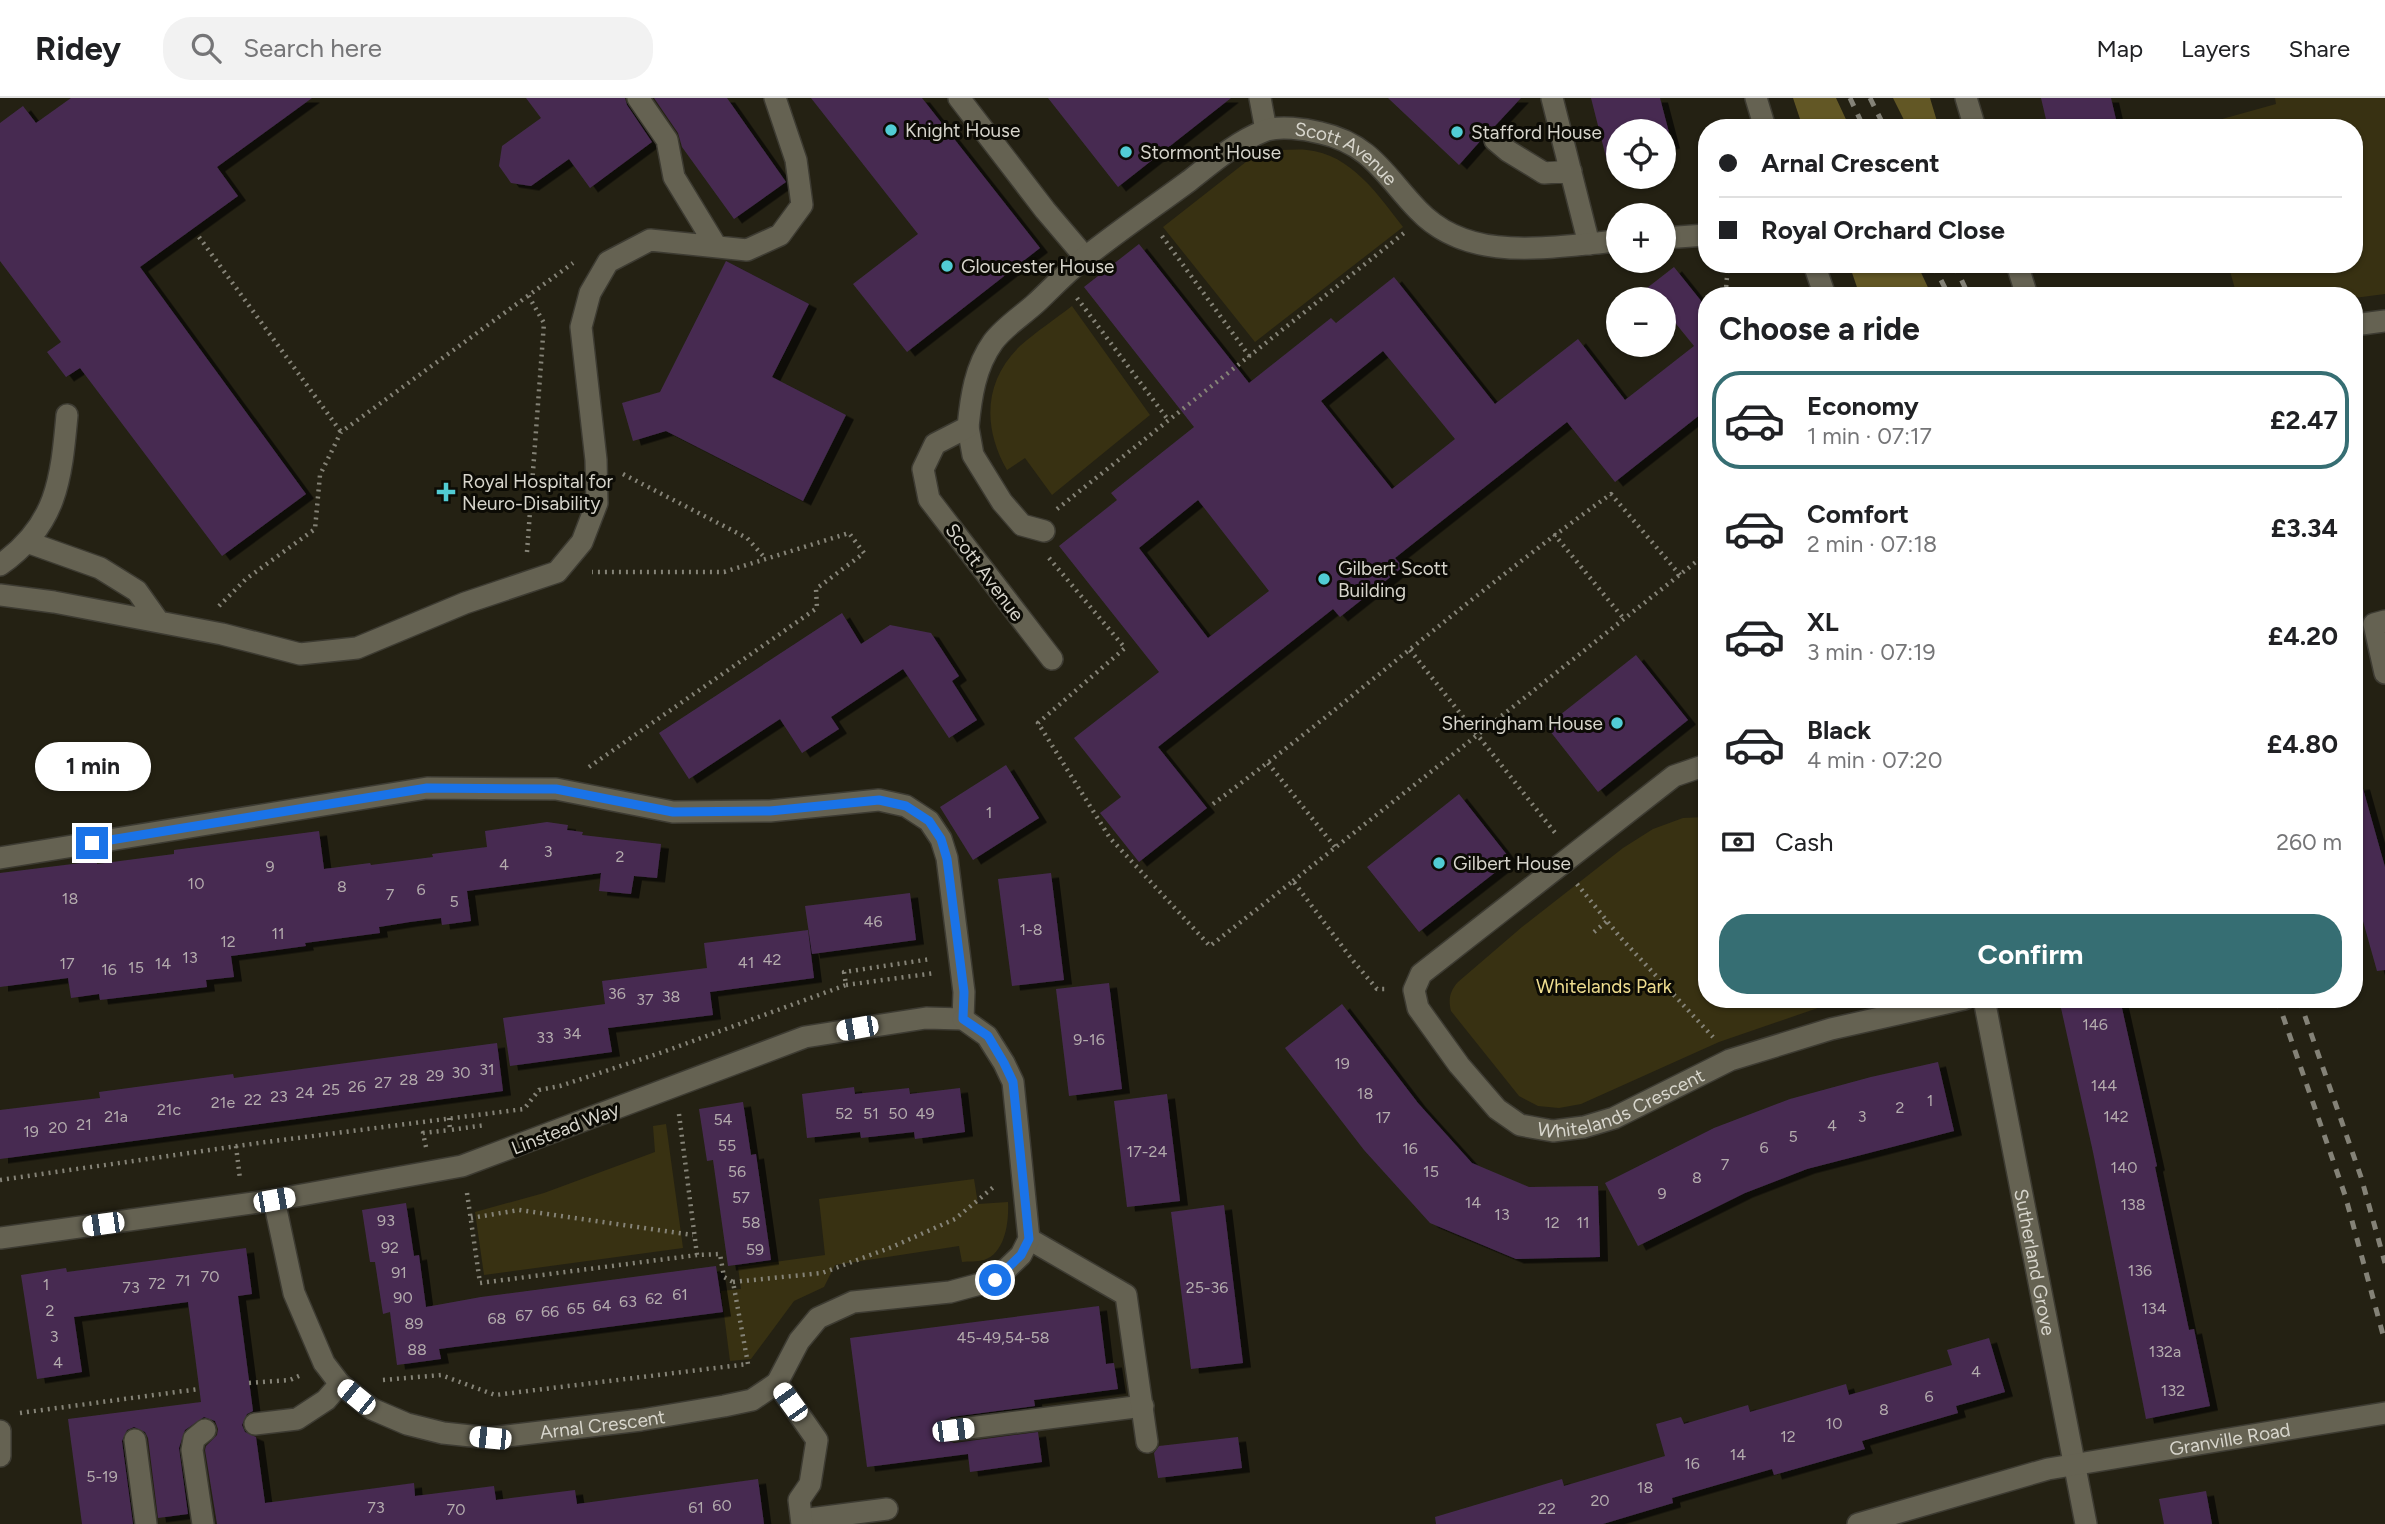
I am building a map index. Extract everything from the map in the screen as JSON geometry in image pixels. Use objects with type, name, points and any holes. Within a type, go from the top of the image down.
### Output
[{"type":"street","points":[[638,98],[667,140],[674,177],[716,246]]},
{"type":"street","points":[[0,594],[196,629],[300,654],[358,649],[464,603],[557,572],[582,542],[597,503],[596,460],[581,327],[590,293],[608,262],[650,240],[747,250],[779,236],[802,205],[796,160],[775,98]]},
{"type":"street","points":[[959,98],[1045,210],[1085,257]]},
{"type":"street","points":[[1260,98],[1266,130]]},
{"type":"street","points":[[1552,98],[1589,244]]},
{"type":"street","points":[[1756,98],[1763,119]]},
{"type":"street","points":[[1966,98],[1972,119]]},
{"type":"street","name":"Scott Avenue","points":[[1052,659],[929,499],[923,468],[935,444],[968,427],[972,391],[979,367],[994,341],[1085,257],[1230,151],[1266,130],[1290,129],[1322,133],[1354,144],[1384,169],[1436,226],[1465,241],[1498,248],[1606,242]]},
{"type":"street","points":[[1495,140],[1544,173],[1571,172]]},
{"type":"street","points":[[1676,237],[1698,236]]},
{"type":"street","points":[[2363,324],[2385,321]]},
{"type":"street","points":[[0,565],[36,533],[48,511],[59,482],[67,415]]},
{"type":"street","points":[[968,427],[974,455],[1002,502],[1034,529]]},
{"type":"street","points":[[27,542],[100,568],[137,591],[159,622]]},
{"type":"street","points":[[2385,621],[2374,624],[2385,673]]},
{"type":"street","points":[[1414,990],[1422,974],[1674,776],[1698,768]]},
{"type":"street","points":[[0,858],[427,788],[556,789],[673,812],[770,811],[879,800],[906,806],[929,821],[941,839],[947,859],[964,992],[963,1019],[988,1036],[1013,1082],[1029,1239],[1126,1295],[1147,1442]]},
{"type":"street","name":"Whitelands Crescent","points":[[1414,990],[1418,1008],[1459,1065],[1497,1109],[1520,1125],[1553,1131],[1584,1127],[1614,1118],[1730,1060],[1830,1029],[1924,1008]]},
{"type":"street","name":"Sutherland Grove","points":[[1986,1008],[2086,1524]]},
{"type":"street","name":"Linstead Way","points":[[0,1238],[274,1200],[462,1166],[806,1037],[926,1018],[963,1019]]},
{"type":"street","name":"Arnal Crescent","points":[[274,1200],[294,1293],[324,1363],[340,1384],[372,1409],[407,1424],[443,1433],[490,1438],[641,1420],[752,1400],[777,1383],[799,1341],[818,1318],[853,1302],[950,1292],[995,1280],[1021,1255],[1029,1239]]},
{"type":"street","points":[[777,1383],[817,1440],[810,1484],[799,1500],[802,1522],[887,1509]]},
{"type":"street","points":[[255,1424],[297,1419],[326,1400],[340,1384]]},
{"type":"street","points":[[953,1430],[1143,1406]]},
{"type":"street","name":"Granville Road","points":[[1858,1524],[2048,1469],[2385,1413]]},
{"type":"street","points":[[0,1456],[6,1422]]},
{"type":"street","points":[[204,1524],[192,1450],[194,1439],[205,1430]]},
{"type":"street","points":[[135,1440],[146,1524]]},
{"type":"path","points":[[1145,213],[1250,357]]},
{"type":"path","points":[[1424,215],[1034,529],[1125,649],[1038,723],[1110,838],[1210,946],[1698,560]]},
{"type":"path","points":[[199,237],[341,432]]},
{"type":"path","points":[[196,629],[246,579],[315,528],[320,475],[341,432],[586,253],[608,262]]},
{"type":"path","points":[[1062,279],[1169,421]]},
{"type":"path","points":[[524,583],[544,323],[528,295]]},
{"type":"path","points":[[596,460],[747,538],[766,558]]},
{"type":"path","points":[[1213,804],[1555,534],[1611,495],[1680,575]]},
{"type":"path","points":[[556,789],[817,608],[816,589],[863,553],[849,533],[724,572],[557,572]]},
{"type":"path","points":[[1555,534],[1624,618]]},
{"type":"path","points":[[1268,763],[1335,847]]},
{"type":"path","points":[[1293,881],[1377,989],[1414,990]]},
{"type":"path","points":[[1594,932],[1607,921]]},
{"type":"path","points":[[846,985],[844,972],[920,961]]},
{"type":"path","points":[[0,1180],[524,1109],[539,1090],[560,1086],[663,1052],[846,985],[961,969]]},
{"type":"path","points":[[676,1086],[697,1255]]},
{"type":"path","points":[[424,1133],[450,1130]]},
{"type":"path","points":[[236,1146],[240,1175]]},
{"type":"path","points":[[462,1166],[480,1283],[720,1254],[724,1277],[733,1282],[822,1273],[892,1247],[955,1219],[983,1194],[1023,1167]]},
{"type":"path","points":[[471,1218],[519,1210],[693,1235]]},
{"type":"path","points":[[733,1282],[752,1400]]},
{"type":"path","points":[[249,1383],[290,1380],[324,1363]]},
{"type":"path","points":[[340,1384],[442,1375],[495,1395],[748,1364]]},
{"type":"path","points":[[6,1422],[199,1389]]},
{"type":"green space","points":[[2275,98],[2385,98],[2385,294],[2363,297],[2363,287],[2234,287],[2231,273],[2363,273],[2363,119],[2222,119],[2276,104]]},
{"type":"green space","points":[[1280,150],[1307,150],[1337,159],[1374,190],[1403,227],[1255,342],[1163,227],[1251,158]]},
{"type":"green space","points":[[1072,306],[1150,415],[1052,495],[1025,458],[1007,470],[994,438],[991,406],[993,390],[1008,360],[1020,346]]},
{"type":"green space","name":"Whitelands Park","points":[[1698,817],[1698,1008],[1818,1008],[1719,1042],[1581,1104],[1559,1108],[1538,1106],[1519,1096],[1451,1011],[1450,995],[1455,985],[1522,927],[1623,848],[1653,829],[1683,818]]},
{"type":"green space","points":[[666,1124],[683,1248],[484,1275],[475,1212],[544,1193],[655,1152],[653,1126]]},
{"type":"green space","points":[[974,1179],[978,1204],[1008,1202],[1005,1235],[997,1251],[991,1256],[981,1261],[962,1262],[959,1246],[835,1265],[824,1287],[794,1301],[751,1359],[730,1361],[721,1291],[741,1289],[738,1267],[825,1255],[819,1199]]},
{"type":"shaded area","points":[[1793,98],[1836,98],[1846,119],[1800,119]]},
{"type":"shaded area","points":[[1893,98],[1930,98],[1936,119],[1904,119]]},
{"type":"shaded area","points":[[1852,273],[1921,273],[1928,287],[1857,287]]},
{"type":"building","points":[[71,98],[312,98],[217,167],[238,196],[140,267],[306,494],[222,556],[80,368],[66,377],[47,352],[61,342],[0,261],[0,123],[23,106],[36,123]]},
{"type":"building","points":[[526,98],[625,98],[652,142],[590,188],[569,159],[531,186],[511,183],[499,166],[502,146],[541,118]]},
{"type":"building","points":[[654,98],[727,98],[786,182],[734,219],[682,147],[678,133]]},
{"type":"building","points":[[811,98],[922,98],[1040,248],[907,352],[853,284],[918,234]]},
{"type":"building","name":"Stormont House","points":[[1048,98],[1231,98],[1118,187]]},
{"type":"building","name":"Stafford House","points":[[1388,98],[1521,98],[1494,127],[1485,131],[1482,139],[1459,165]]},
{"type":"building","points":[[1591,98],[1660,98],[1665,119],[1606,119],[1606,157]]},
{"type":"building","points":[[2041,98],[2111,98],[2116,119],[2046,119]]},
{"type":"building","name":"Gilbert Scott Building","points":[[1139,244],[1249,383],[1331,318],[1336,323],[1394,277],[1495,404],[1578,339],[1625,400],[1694,346],[1676,324],[1676,287],[1648,287],[1666,273],[1676,273],[1676,270],[1698,297],[1698,416],[1615,482],[1567,422],[1395,558],[1403,567],[1340,617],[1333,609],[1158,747],[1207,808],[1139,862],[1100,813],[1121,797],[1074,738],[1159,672],[1059,546],[1117,500],[1111,493],[1194,427],[1084,287]],"holes":[[[1383,351],[1455,439],[1392,489],[1321,401]],[[1198,500],[1269,591],[1208,638],[1139,548]]]},
{"type":"building","points":[[726,261],[809,304],[772,377],[846,415],[803,501],[666,431],[633,441],[622,403],[660,392]]},
{"type":"building","points":[[842,613],[861,644],[890,625],[931,633],[959,676],[952,681],[977,720],[949,738],[903,669],[831,717],[839,729],[802,753],[780,719],[689,779],[659,733]]},
{"type":"building","name":"Sheringham House","points":[[1636,655],[1688,720],[1598,792],[1546,726]]},
{"type":"building","points":[[1006,765],[1039,818],[973,860],[940,807]]},
{"type":"building","points":[[2363,789],[2385,867],[2385,970],[2377,971],[2363,921]]},
{"type":"building","name":"Gilbert House","points":[[1459,794],[1511,860],[1419,932],[1367,867]]},
{"type":"building","points":[[547,822],[568,825],[567,830],[583,832],[582,835],[661,844],[657,878],[634,876],[631,894],[599,891],[601,873],[467,891],[471,921],[442,925],[441,918],[410,922],[379,927],[380,933],[231,956],[234,977],[206,980],[207,987],[100,1000],[99,994],[71,998],[68,978],[0,987],[0,873],[174,854],[174,850],[319,831],[324,869],[371,865],[487,847],[485,831]]},
{"type":"building","points":[[1051,873],[1064,980],[1012,986],[998,879]]},
{"type":"building","points":[[910,893],[916,940],[812,954],[805,906]]},
{"type":"building","points":[[808,930],[814,978],[710,992],[713,1015],[608,1028],[612,1052],[510,1066],[503,1018],[605,1004],[602,981],[707,968],[704,943]]},
{"type":"building","points":[[1109,983],[1122,1089],[1069,1096],[1056,989]]},
{"type":"building","points":[[1342,1004],[1418,1103],[1472,1163],[1529,1187],[1598,1186],[1600,1257],[1516,1259],[1430,1223],[1364,1150],[1285,1048]]},
{"type":"building","points":[[2061,1008],[2122,1008],[2189,1330],[2194,1329],[2210,1406],[2146,1419],[2093,1152]]},
{"type":"building","points":[[497,1043],[503,1091],[0,1159],[0,1110],[100,1098],[99,1092],[233,1074],[234,1078]]},
{"type":"building","points":[[1938,1062],[1954,1131],[1807,1169],[1745,1193],[1638,1246],[1605,1183],[1714,1128],[1790,1099]]},
{"type":"building","points":[[854,1087],[855,1094],[909,1088],[910,1094],[960,1088],[965,1132],[915,1139],[914,1132],[861,1138],[860,1132],[807,1138],[802,1094]]},
{"type":"building","points":[[1167,1094],[1180,1201],[1127,1207],[1114,1101]]},
{"type":"building","points":[[743,1102],[751,1155],[756,1154],[771,1260],[728,1266],[713,1160],[707,1161],[699,1109]]},
{"type":"building","points":[[406,1203],[414,1256],[419,1255],[426,1307],[481,1297],[716,1266],[723,1312],[439,1349],[441,1359],[397,1365],[390,1312],[383,1314],[375,1262],[370,1262],[362,1210]]},
{"type":"building","points":[[1224,1205],[1243,1363],[1191,1369],[1171,1212]]},
{"type":"building","points":[[246,1248],[252,1294],[238,1296],[253,1411],[247,1414],[242,1425],[245,1432],[256,1437],[265,1503],[414,1483],[415,1496],[494,1486],[496,1500],[575,1490],[577,1504],[758,1479],[764,1524],[217,1524],[205,1450],[217,1435],[218,1429],[215,1421],[204,1417],[185,1430],[179,1448],[188,1514],[158,1518],[148,1438],[145,1432],[134,1427],[127,1430],[122,1441],[133,1524],[82,1524],[68,1419],[201,1402],[188,1302],[74,1317],[82,1372],[37,1379],[21,1275],[66,1268],[67,1272]]},
{"type":"building","points":[[1099,1306],[1106,1364],[1114,1363],[1118,1389],[1034,1400],[1035,1406],[951,1417],[941,1426],[943,1438],[954,1443],[1038,1432],[1042,1462],[970,1472],[968,1454],[867,1467],[850,1338]]},
{"type":"building","points":[[1989,1338],[2005,1392],[1956,1406],[1958,1413],[1862,1441],[1865,1449],[1774,1475],[1772,1469],[1672,1498],[1673,1503],[1603,1524],[1436,1524],[1435,1517],[1562,1479],[1564,1486],[1665,1456],[1656,1424],[1681,1417],[1684,1424],[1748,1405],[1750,1412],[1846,1384],[1849,1395],[1952,1365],[1947,1350]]},
{"type":"building","points":[[1238,1437],[1242,1468],[1158,1478],[1154,1453],[1159,1446]]},
{"type":"building","points":[[2206,1491],[2212,1524],[2164,1524],[2159,1499]]},
{"type":"railway","points":[[1850,98],[1860,119]]},
{"type":"railway","points":[[1870,98],[1880,119]]},
{"type":"railway","points":[[1938,273],[1944,287]]},
{"type":"railway","points":[[1958,273],[1965,287]]},
{"type":"railway","points":[[2280,1008],[2345,1195],[2385,1342]]},
{"type":"railway","points":[[2302,1008],[2361,1177],[2385,1263]]},
{"type":"place","name":"Knight House","points":[[891,130]]},
{"type":"place","name":"Stafford House","points":[[1457,132]]},
{"type":"place","name":"Stormont House","points":[[1126,152]]},
{"type":"place","name":"Gloucester House","points":[[947,266]]},
{"type":"place","name":"Royal Hospital for Neuro-Disability","points":[[446,492]]},
{"type":"place","name":"Gilbert Scott Building","points":[[1324,579]]},
{"type":"place","name":"Sheringham House","points":[[1617,723]]},
{"type":"place","name":"Gilbert House","points":[[1439,863]]},
{"type":"route","points":[[92,843],[427,788],[556,789],[673,812],[770,811],[879,800],[906,806],[929,821],[941,839],[947,859],[964,992],[963,1019],[988,1036],[1013,1082],[1029,1239],[1021,1255],[995,1280]]}]
